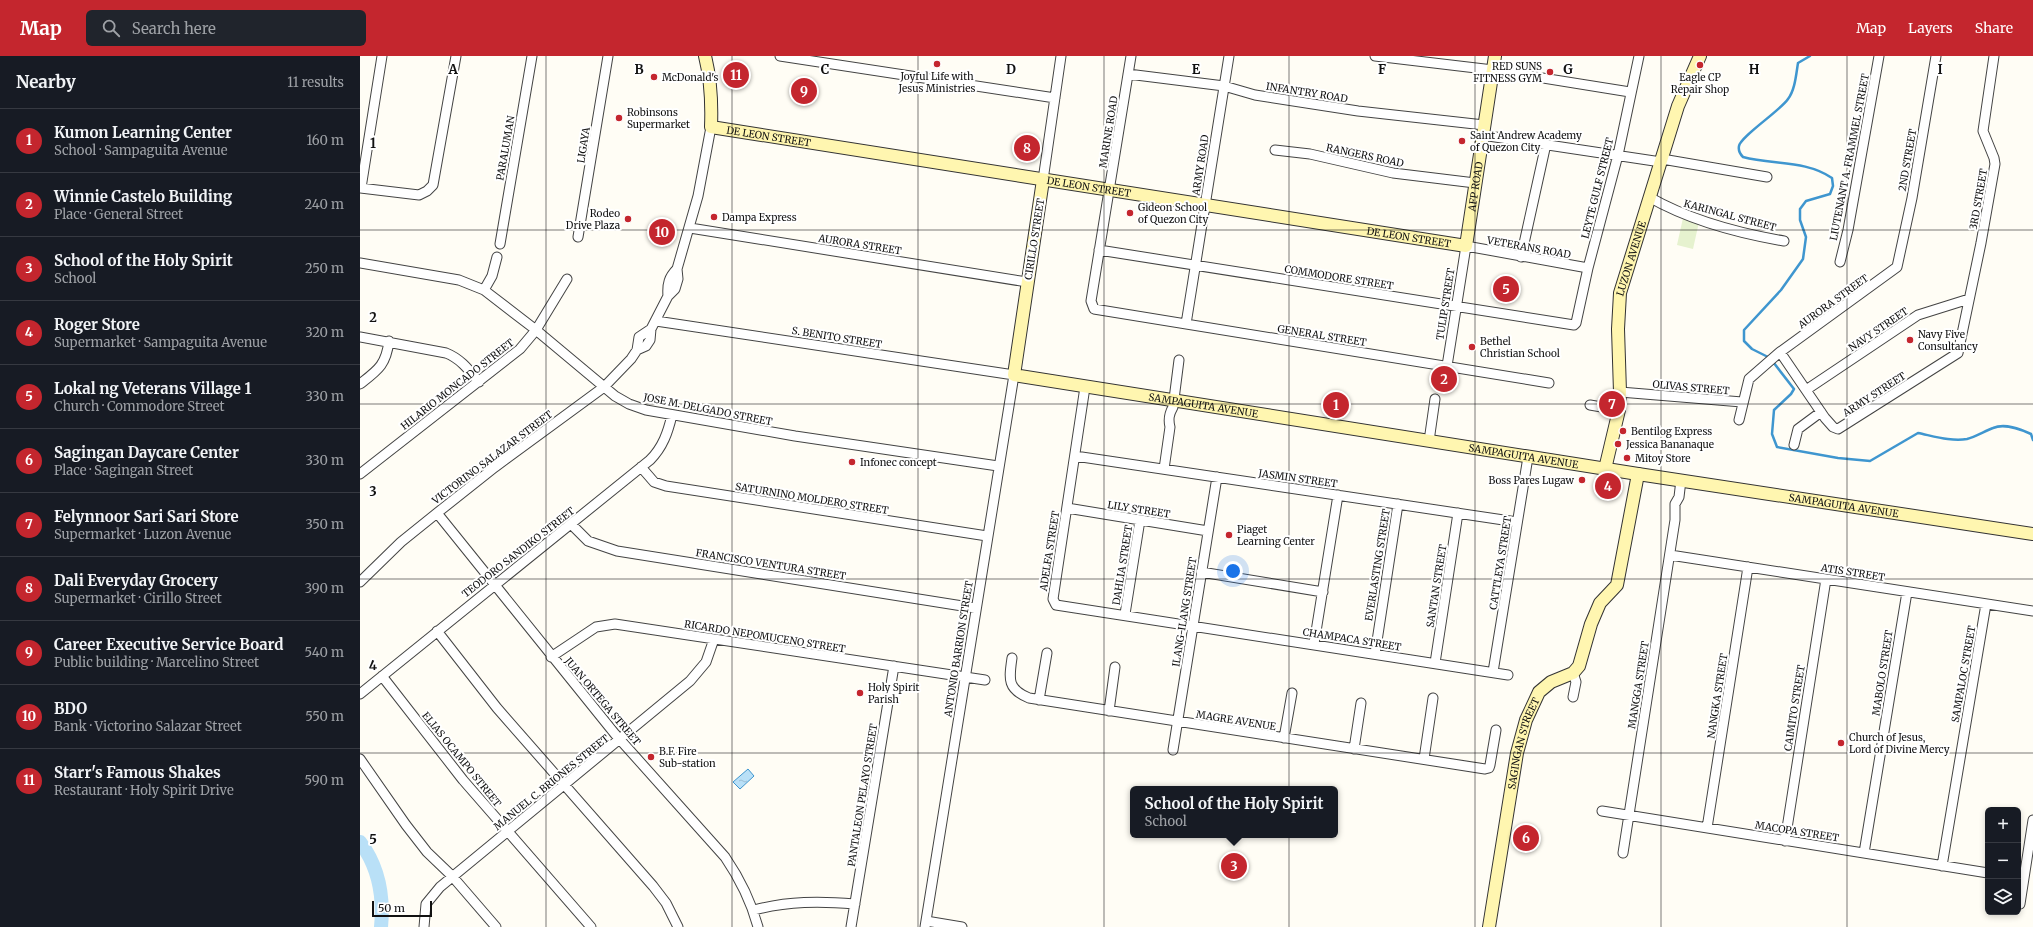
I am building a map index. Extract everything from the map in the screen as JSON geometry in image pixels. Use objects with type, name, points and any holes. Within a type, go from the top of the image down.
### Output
[{"type":"main road","points":[[705,56],[710,75],[712,99],[711,127]]},
{"type":"main road","name":"AFP ROAD","points":[[1466,246],[1495,56]]},
{"type":"main road","name":"LUZON AVENUE","points":[[1605,469],[1618,410],[1620,392],[1618,329],[1620,293],[1678,106],[1700,56]]},
{"type":"main road","name":"DE LEON STREET","points":[[711,127],[1109,191],[1466,246]]},
{"type":"main road","name":"CIRILLO STREET","points":[[1014,375],[1043,180]]},
{"type":"main road","name":"SAMPAGUITA AVENUE","points":[[1014,375],[1173,404],[1428,441],[2033,534]]},
{"type":"main road","points":[[1572,673],[1579,666],[1591,624],[1600,603],[1617,584],[1638,474]]},
{"type":"main road","name":"SAGINGAN STREET","points":[[1489,927],[1517,752],[1526,720],[1539,692],[1551,682],[1572,673]]},
{"type":"street","points":[[382,56],[361,188],[408,195],[419,195],[427,191],[432,185],[435,177],[456,56]]},
{"type":"street","name":"PARALUMAN","points":[[500,244],[532,56]]},
{"type":"street","name":"LIGAYA","points":[[578,237],[608,56]]},
{"type":"street","points":[[780,56],[1055,98]]},
{"type":"street","name":"CIRILLO STREET","points":[[1043,180],[1061,56]]},
{"type":"street","name":"MARINE ROAD","points":[[1092,306],[1099,250],[1131,56]]},
{"type":"street","name":"ARMY ROAD","points":[[1186,324],[1229,56]]},
{"type":"street","points":[[1375,56],[1493,70],[1630,92]]},
{"type":"street","name":"LEYTE GULF STREET","points":[[1574,325],[1576,323],[1588,268],[1618,155],[1630,92],[1639,56]]},
{"type":"street","name":"LIUTENANT A. FRAMMEL STREET","points":[[1840,262],[1848,230],[1879,56]]},
{"type":"street","name":"2ND STREET","points":[[1897,267],[1912,198],[1936,56]]},
{"type":"street","name":"3RD STREET","points":[[1969,299],[1995,164],[1983,131],[1994,56]]},
{"type":"street","name":"INFANTRY ROAD","points":[[1128,74],[1224,86],[1255,94],[1483,130],[1546,144],[1767,177]]},
{"type":"street","name":"VICTORINO SALAZAR STREET","points":[[360,582],[401,542],[437,513],[495,467],[604,387],[621,370],[637,350],[648,343],[654,325],[668,296],[667,286],[671,276],[677,269],[690,228],[711,127]]},
{"type":"street","points":[[1521,258],[1546,144]]},
{"type":"street","name":"RANGERS ROAD","points":[[1275,150],[1310,154],[1393,173],[1475,183]]},
{"type":"street","name":"KARINGAL STREET","points":[[1649,197],[1676,212],[1700,220],[1745,233],[1784,241]]},
{"type":"street","name":"AURORA STREET","points":[[690,228],[1028,282]]},
{"type":"street","name":"VETERANS ROAD","points":[[1466,246],[1521,258],[1588,268]]},
{"type":"street","name":"TULIP STREET","points":[[1447,366],[1466,246]]},
{"type":"street","name":"COMMODORE STREET","points":[[1099,250],[1574,325]]},
{"type":"street","points":[[484,290],[492,276],[497,257]]},
{"type":"street","name":"JOSE M. DELGADO STREET","points":[[360,263],[459,280],[484,290],[536,330],[604,387],[629,404],[672,414],[795,436],[998,466]]},
{"type":"street","name":"AURORA STREET","points":[[1774,358],[1897,267]]},
{"type":"street","name":"HILARIO MONCADO STREET","points":[[360,474],[520,349],[536,330],[567,279]]},
{"type":"street","name":"NAVY STREET","points":[[1806,390],[1918,315],[1969,299]]},
{"type":"street","name":"ARMY STREET","points":[[1774,358],[1806,390],[1833,427],[1841,429],[1958,353],[1969,299]]},
{"type":"street","name":"GENERAL STREET","points":[[1092,306],[1098,311],[1549,383]]},
{"type":"street","name":"S. BENITO STREET","points":[[654,325],[1014,375]]},
{"type":"street","points":[[360,337],[437,350],[455,356],[479,382]]},
{"type":"street","points":[[360,384],[381,367],[387,354],[389,341]]},
{"type":"street","name":"OLIVAS STREET","points":[[1620,392],[1742,402],[1749,379],[1774,358]]},
{"type":"street","points":[[1164,469],[1170,427],[1169,417],[1173,404],[1179,360]]},
{"type":"street","name":"ANTONIO BARRION STREET","points":[[925,924],[998,466],[1014,375]]},
{"type":"street","name":"ADELFA STREET","points":[[1085,387],[1054,602],[1064,607],[1125,614],[1193,625]]},
{"type":"street","points":[[1428,441],[1435,399]]},
{"type":"street","points":[[1739,420],[1742,402]]},
{"type":"street","points":[[1590,405],[1618,410]]},
{"type":"street","points":[[1794,445],[1798,429],[1821,412]]},
{"type":"street","name":"TEODORO SANDIKO STREET","points":[[360,694],[437,630],[641,467],[661,447],[666,436],[672,414]]},
{"type":"street","name":"JASMIN STREET","points":[[1075,456],[1517,522]]},
{"type":"street","name":"CATTLEYA STREET","points":[[1493,672],[1528,457]]},
{"type":"street","name":"SATURNINO MOLDERO STREET","points":[[641,467],[654,482],[666,486],[987,536]]},
{"type":"street","name":"ILANG-ILANG STREET","points":[[1173,750],[1217,477]]},
{"type":"street","name":"MANGGA STREET","points":[[1623,853],[1675,520],[1680,505],[1679,497],[1681,480]]},
{"type":"street","points":[[1314,644],[1338,495]]},
{"type":"street","name":"EVERLASTING STREET","points":[[1374,654],[1398,504]]},
{"type":"street","name":"LILY STREET","points":[[1067,508],[1208,531]]},
{"type":"street","name":"JUAN ORTEGA STREET","points":[[437,513],[551,657],[620,739],[725,857],[739,878],[754,910],[758,927]]},
{"type":"street","name":"SANTAN STREET","points":[[1435,663],[1458,513]]},
{"type":"street","name":"DAHLIA STREET","points":[[1125,614],[1140,520]]},
{"type":"street","name":"FRANCISCO VENTURA STREET","points":[[571,524],[588,541],[617,551],[976,608]]},
{"type":"street","name":"ATIS STREET","points":[[1670,555],[2033,611]]},
{"type":"street","name":"NANGKA STREET","points":[[1707,828],[1748,567]]},
{"type":"street","points":[[1201,572],[1323,592]]},
{"type":"street","name":"CAIMITO STREET","points":[[1785,841],[1826,579]]},
{"type":"street","name":"MABOLO STREET","points":[[1864,853],[1907,592]]},
{"type":"street","name":"SAMPALOC STREET","points":[[1942,866],[1986,604]]},
{"type":"street","name":"RICARDO NEPOMUCENO STREET","points":[[551,657],[586,632],[606,624],[985,680]]},
{"type":"street","name":"CHAMPACA STREET","points":[[1193,625],[1508,675]]},
{"type":"street","points":[[437,630],[497,708],[653,886],[666,903],[678,927]]},
{"type":"street","name":"MANUEL C. BRIONES STREET","points":[[424,927],[426,904],[452,876],[508,832],[700,672],[711,652],[714,639]]},
{"type":"street","points":[[1039,700],[1047,653]]},
{"type":"street","name":"MAGRE AVENUE","points":[[1012,658],[1010,679],[1014,689],[1021,694],[1039,700],[1354,749],[1489,768],[1496,730]]},
{"type":"street","name":"PANTALEON PELAYO STREET","points":[[851,927],[894,666]]},
{"type":"street","points":[[1108,711],[1115,667]]},
{"type":"street","points":[[1572,673],[1576,682],[1574,698]]},
{"type":"street","name":"ELIAS OCAMPO STREET","points":[[382,676],[464,780],[591,927]]},
{"type":"street","points":[[1284,738],[1292,693]]},
{"type":"street","points":[[1424,759],[1433,698]]},
{"type":"street","points":[[1354,749],[1361,703]]},
{"type":"street","points":[[360,759],[406,825],[427,852],[452,876],[496,927]]},
{"type":"street","name":"MACOPA STREET","points":[[1602,811],[1985,873]]},
{"type":"street","points":[[2021,879],[2033,820]]},
{"type":"street","points":[[754,910],[793,902],[815,901],[855,904]]},
{"type":"street","points":[[925,924],[962,927]]},
{"type":"green space","points":[[1683,218],[1699,222],[1693,249],[1677,245]]},
{"type":"water","points":[[748,769],[754,776],[740,789],[733,782]]},
{"type":"waterway","points":[[1810,56],[1798,63],[1794,87],[1788,99],[1746,136],[1739,146],[1743,157],[1811,168],[1832,178],[1833,186],[1830,194],[1806,201],[1800,209],[1800,220],[1806,237],[1803,259],[1781,290],[1744,330],[1744,341],[1752,349],[1770,358],[1794,389],[1791,394],[1774,410],[1772,434],[1777,447],[1838,458],[1870,461],[1918,433],[1961,440],[1970,438],[1990,429],[2007,426],[2031,434],[2033,440]]},
{"type":"waterway","points":[[360,842],[372,861],[379,882],[382,904],[381,927]]},
{"type":"place","name":"Joyful Life with Jesus Ministries","points":[[937,64]]},
{"type":"place","name":"Eagle CP Repair Shop","points":[[1700,65]]},
{"type":"place","name":"RED SUNS FITNESS GYM","points":[[1550,72]]},
{"type":"place","name":"Starr's Famous Shakes","points":[[736,75]]},
{"type":"place","name":"McDonald's","points":[[654,77]]},
{"type":"place","name":"Career Executive Service Board","points":[[804,91]]},
{"type":"place","name":"Robinsons Supermarket","points":[[619,118]]},
{"type":"place","name":"Saint Andrew Academy of Quezon City","points":[[1462,141]]},
{"type":"place","name":"Dali Everyday Grocery","points":[[1027,148]]},
{"type":"place","name":"Gideon School of Quezon City","points":[[1130,213]]},
{"type":"place","name":"Dampa Express","points":[[714,217]]},
{"type":"place","name":"Rodeo Drive Plaza","points":[[628,219]]},
{"type":"place","name":"BDO","points":[[662,232]]},
{"type":"place","name":"Lokal ng Veterans Village 1","points":[[1506,289]]},
{"type":"place","name":"Navy Five Consultancy","points":[[1910,340]]},
{"type":"place","name":"Bethel Christian School","points":[[1472,347]]},
{"type":"place","name":"Winnie Castelo Building","points":[[1444,379]]},
{"type":"place","name":"Felynnoor Sari Sari Store","points":[[1612,404]]},
{"type":"place","name":"Kumon Learning Center","points":[[1336,405]]},
{"type":"place","name":"Bentilog Express","points":[[1623,431]]},
{"type":"place","name":"Jessica Bananaque","points":[[1618,444]]},
{"type":"place","name":"Mitoy Store","points":[[1627,458]]},
{"type":"place","name":"Infonec concept","points":[[852,462]]},
{"type":"place","name":"Boss Pares Lugaw","points":[[1582,480]]},
{"type":"place","name":"Roger Store","points":[[1608,486]]},
{"type":"place","name":"Piaget Learning Center","points":[[1229,535]]},
{"type":"place","name":"Holy Spirit Parish","points":[[860,693]]},
{"type":"place","name":"Church of Jesus, Lord of Divine Mercy","points":[[1841,743]]},
{"type":"place","name":"B.F. Fire Sub-station","points":[[651,757]]},
{"type":"place","name":"Sagingan Daycare Center","points":[[1526,838]]},
{"type":"place","name":"School of the Holy Spirit","points":[[1234,866]]}]
